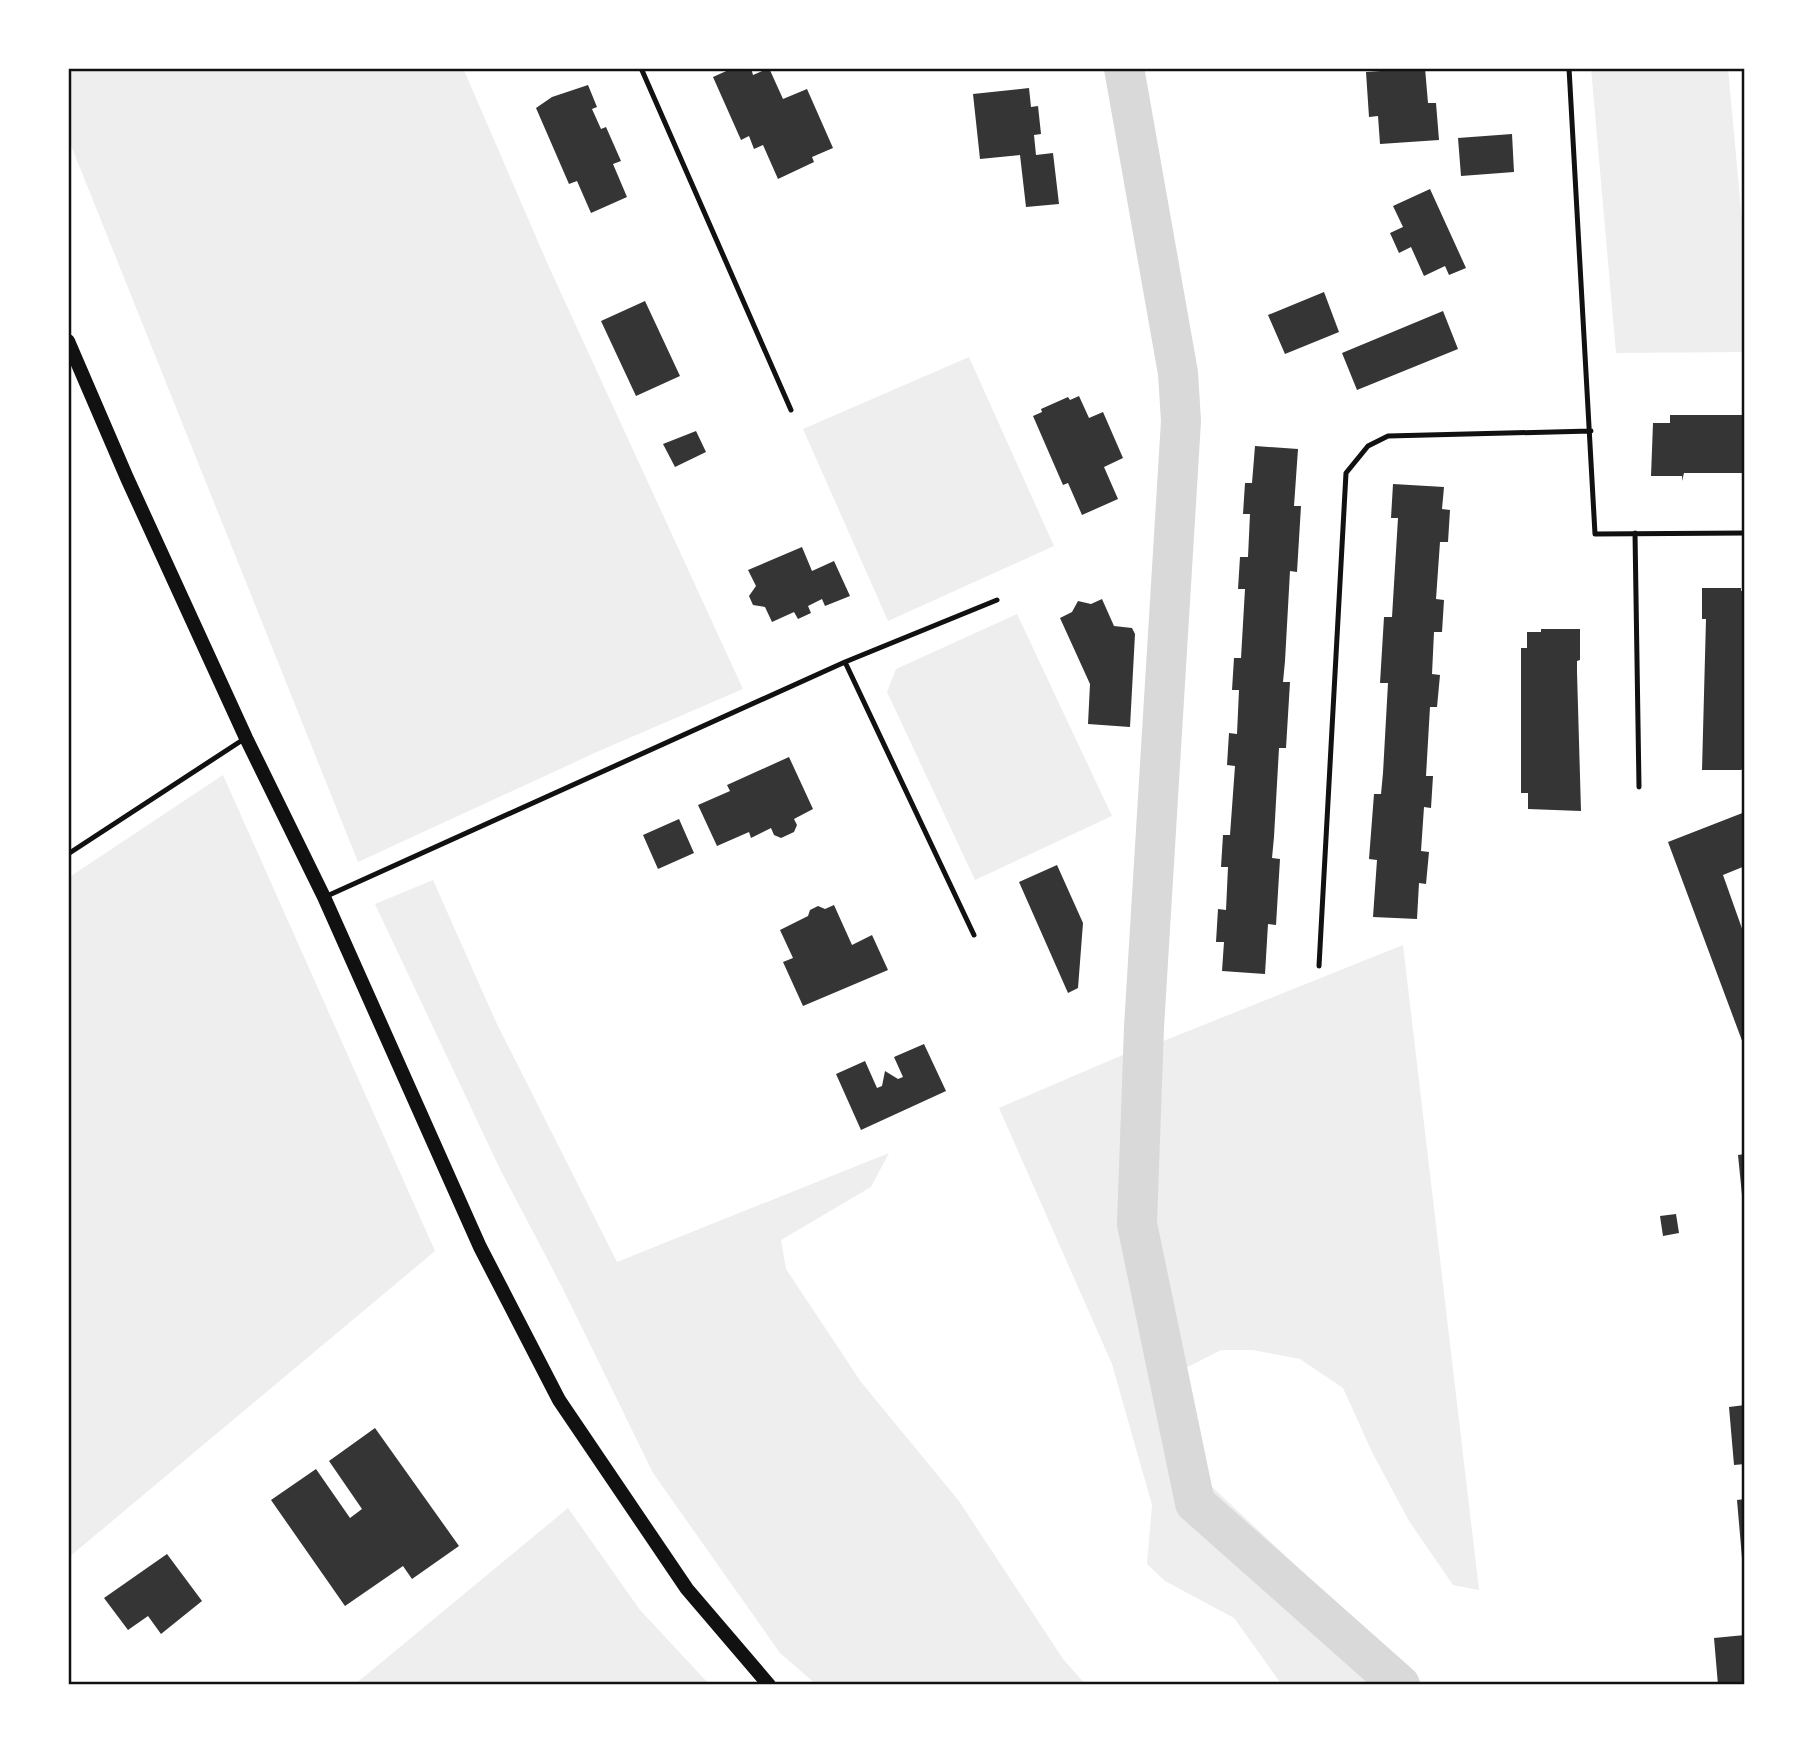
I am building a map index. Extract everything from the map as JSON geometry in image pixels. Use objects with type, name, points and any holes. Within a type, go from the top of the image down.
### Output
[{"type":"main road","points":[[68,341],[246,738],[324,897],[480,1247],[559,1401],[687,1589],[769,1685]]},
{"type":"lane","points":[[641,68],[791,410]]},
{"type":"lane","points":[[1569,68],[1595,534],[1745,533]]},
{"type":"lane","points":[[1319,966],[1346,473],[1368,446],[1388,436],[1591,431]]},
{"type":"lane","points":[[1635,533],[1639,787]]},
{"type":"lane","points":[[324,897],[845,662],[997,600]]},
{"type":"lane","points":[[845,662],[974,935]]},
{"type":"lane","points":[[68,854],[246,738]]},
{"type":"shaded area","points":[[68,68],[463,68],[549,267],[743,689],[599,751],[358,862],[68,138]]},
{"type":"shaded area","points":[[1111,68],[1132,68],[1188,382],[1190,416],[1151,1046],[1403,945],[1479,1590],[1453,1585],[1409,1521],[1372,1452],[1343,1388],[1300,1359],[1253,1350],[1221,1350],[1182,1370],[1209,1484],[1423,1685],[1282,1685],[1234,1618],[1165,1581],[1147,1564],[1152,1505],[1112,1364],[999,1108],[1132,1051],[1171,435],[1169,394]]},
{"type":"shaded area","points":[[1591,68],[1728,68],[1745,254],[1745,352],[1616,353]]},
{"type":"shaded area","points":[[969,357],[1054,546],[888,621],[803,429]]},
{"type":"shaded area","points":[[1017,614],[1112,816],[975,880],[887,692],[896,669]]},
{"type":"shaded area","points":[[223,775],[435,1251],[68,1558],[68,878]]},
{"type":"shaded area","points":[[433,880],[496,1022],[617,1262],[889,1153],[871,1187],[781,1240],[786,1269],[861,1382],[959,1501],[1063,1659],[1086,1685],[817,1685],[780,1653],[653,1473],[562,1287],[499,1167],[375,904]]},
{"type":"shaded area","points":[[568,1508],[640,1610],[710,1685],[354,1685]]},
{"type":"building","points":[[733,68],[751,68],[753,75],[769,68],[783,99],[807,89],[833,148],[812,157],[814,162],[778,179],[763,145],[754,149],[749,136],[741,140],[713,77]]},
{"type":"building","points":[[1425,68],[1428,103],[1436,103],[1439,140],[1380,144],[1378,116],[1369,117],[1366,72]]},
{"type":"building","points":[[588,85],[597,107],[592,109],[601,129],[606,127],[621,161],[613,164],[627,197],[591,213],[577,181],[569,184],[536,108],[552,97]]},
{"type":"building","points":[[1029,88],[1031,107],[1038,106],[1041,134],[1034,135],[1036,155],[1053,153],[1059,204],[1026,207],[1020,155],[980,159],[973,94]]},
{"type":"building","points":[[1512,134],[1514,172],[1461,176],[1458,138]]},
{"type":"building","points":[[1430,189],[1466,268],[1449,275],[1445,266],[1424,276],[1411,247],[1399,253],[1390,233],[1403,227],[1393,206]]},
{"type":"building","points":[[1324,292],[1339,332],[1285,354],[1268,315]]},
{"type":"building","points":[[645,301],[680,376],[636,396],[601,321]]},
{"type":"building","points":[[1443,311],[1458,349],[1357,390],[1342,353]]},
{"type":"building","points":[[1079,396],[1089,418],[1103,412],[1123,458],[1104,467],[1118,499],[1082,515],[1068,483],[1063,485],[1033,416],[1042,412],[1041,409],[1068,397],[1070,400]]},
{"type":"building","points":[[1670,415],[1745,415],[1745,473],[1684,473],[1682,481],[1682,476],[1651,476],[1653,423],[1670,423]]},
{"type":"building","points":[[696,431],[706,452],[675,467],[663,444]]},
{"type":"building","points":[[1255,446],[1298,449],[1294,506],[1301,506],[1297,572],[1290,571],[1283,682],[1290,682],[1286,748],[1279,748],[1272,858],[1280,859],[1276,925],[1268,924],[1265,974],[1222,971],[1224,942],[1216,942],[1218,909],[1226,910],[1228,867],[1221,867],[1223,835],[1230,835],[1235,766],[1227,765],[1229,733],[1237,734],[1239,690],[1232,690],[1234,658],[1241,658],[1245,589],[1238,589],[1240,557],[1248,557],[1250,514],[1243,514],[1245,483],[1252,483]]},
{"type":"building","points":[[1393,484],[1444,487],[1442,509],[1450,510],[1448,542],[1440,542],[1436,599],[1444,600],[1442,632],[1434,632],[1432,674],[1440,675],[1437,707],[1430,707],[1426,776],[1433,776],[1431,808],[1424,807],[1421,851],[1429,852],[1426,884],[1419,883],[1417,919],[1373,917],[1377,860],[1369,859],[1374,794],[1381,794],[1383,773],[1388,683],[1380,683],[1384,617],[1392,617],[1398,518],[1391,518]]},
{"type":"building","points":[[802,547],[812,571],[834,561],[850,596],[825,606],[822,599],[808,606],[811,613],[798,619],[794,612],[772,622],[765,607],[753,605],[749,596],[756,586],[748,570]]},
{"type":"building","points":[[1702,588],[1741,588],[1741,591],[1745,591],[1745,767],[1741,770],[1702,770],[1706,619],[1702,619]]},
{"type":"building","points":[[1102,599],[1114,626],[1132,628],[1135,634],[1130,727],[1088,724],[1090,684],[1060,618],[1072,612],[1078,601],[1091,604]]},
{"type":"building","points":[[1541,629],[1580,629],[1580,660],[1577,661],[1577,672],[1581,811],[1528,809],[1528,793],[1521,793],[1521,648],[1527,648],[1527,632],[1541,632]]},
{"type":"building","points":[[789,757],[813,809],[794,819],[797,825],[794,832],[781,838],[774,835],[771,828],[751,838],[749,832],[717,846],[698,805],[730,791],[727,785]]},
{"type":"building","points":[[1745,812],[1745,866],[1723,875],[1745,937],[1744,1046],[1668,842]]},
{"type":"building","points":[[679,819],[694,853],[658,869],[643,835]]},
{"type":"building","points":[[1057,865],[1083,923],[1078,988],[1068,993],[1019,882]]},
{"type":"building","points":[[834,905],[852,945],[872,935],[888,970],[803,1006],[783,962],[793,958],[780,930],[808,916],[810,910],[818,906],[825,909]]},
{"type":"building","points":[[924,1044],[946,1091],[861,1130],[836,1074],[865,1061],[877,1088],[882,1086],[885,1071],[898,1079],[903,1077],[894,1057]]},
{"type":"building","points":[[1745,1154],[1745,1205],[1743,1205],[1738,1155]]},
{"type":"building","points":[[1676,1214],[1679,1233],[1663,1236],[1660,1216]]},
{"type":"building","points":[[1745,1405],[1745,1464],[1734,1465],[1729,1407]]},
{"type":"building","points":[[375,1428],[459,1546],[412,1579],[403,1566],[345,1606],[271,1500],[316,1469],[350,1518],[362,1509],[329,1461]]},
{"type":"building","points":[[1745,1499],[1745,1558],[1742,1558],[1737,1500]]},
{"type":"building","points":[[167,1554],[202,1601],[161,1634],[148,1616],[128,1630],[104,1598]]},
{"type":"building","points":[[1745,1635],[1745,1685],[1718,1685],[1714,1638]]},
{"type":"waterway","points":[[1124,68],[1178,373],[1181,421],[1144,1027],[1137,1224],[1195,1503],[1400,1685]]}]
